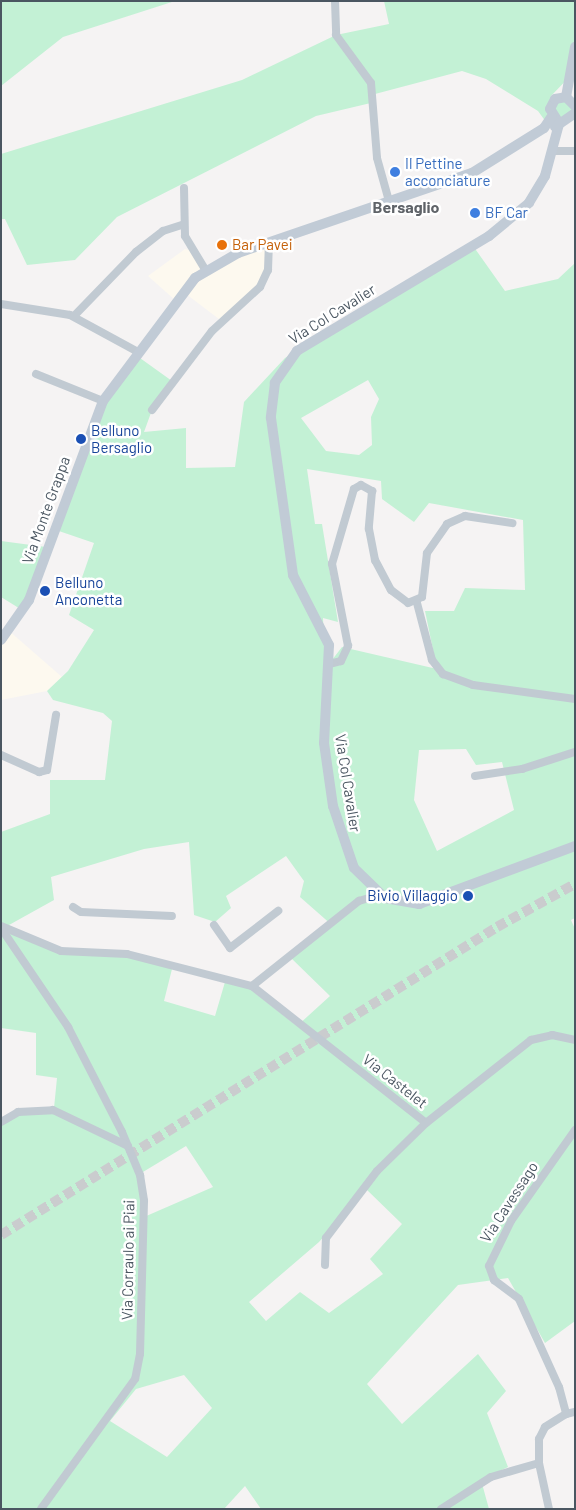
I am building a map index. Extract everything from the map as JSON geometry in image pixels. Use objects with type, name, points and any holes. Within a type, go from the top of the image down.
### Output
[{"type":"main road","points":[[555,122],[571,106],[566,84],[575,48]]},
{"type":"main road","name":"Via Monte Grappa","points":[[1,640],[29,600],[103,401],[138,352],[205,269],[269,242],[472,173],[555,122],[571,106]]},
{"type":"main road","name":"Via Col Cavalier","points":[[555,122],[553,148],[537,193],[506,224],[297,351],[275,383],[272,425],[293,575],[300,593],[326,633],[329,664],[324,743],[334,806],[349,861],[380,895],[398,903],[419,904],[575,846]]},
{"type":"street","points":[[335,1],[336,35],[371,83],[377,158],[389,201]]},
{"type":"street","points":[[553,148],[575,151]]},
{"type":"street","points":[[184,188],[184,224],[189,245],[205,269]]},
{"type":"street","points":[[74,316],[136,252],[163,231],[184,224]]},
{"type":"street","points":[[152,410],[212,332],[260,286],[268,270],[269,242]]},
{"type":"street","points":[[1,304],[74,316],[138,352]]},
{"type":"street","points":[[36,374],[103,401]]},
{"type":"street","points":[[329,664],[341,661],[348,646],[332,564],[350,497],[357,486],[370,488],[374,495],[369,536],[382,576],[396,596],[417,602]]},
{"type":"street","points":[[417,602],[423,594],[429,547],[447,524],[472,516],[512,523]]},
{"type":"street","points":[[417,602],[432,660],[443,674],[473,685],[575,699]]},
{"type":"street","points":[[1,755],[44,772],[56,716]]},
{"type":"street","points":[[475,776],[530,767],[575,752]]},
{"type":"street","points":[[252,986],[359,901],[380,895]]},
{"type":"street","points":[[73,907],[81,912],[172,916]]},
{"type":"street","points":[[214,925],[230,948],[278,911]]},
{"type":"street","name":"Via Castelet","points":[[1,927],[68,952],[127,954],[252,986],[426,1123],[377,1171],[326,1238],[325,1265]]},
{"type":"street","name":"Via Corraulo ai Piai","points":[[1,927],[68,1027],[128,1146],[142,1186],[144,1221],[135,1379],[40,1509]]},
{"type":"street","points":[[426,1123],[531,1040],[552,1035],[575,1040]]},
{"type":"street","points":[[1,1122],[21,1112],[57,1111],[128,1146]]},
{"type":"street","name":"Via Cavessago","points":[[566,1414],[559,1387],[519,1299],[494,1280],[489,1266],[511,1221],[575,1130]]},
{"type":"street","points":[[549,1509],[539,1463],[541,1434],[566,1414],[575,1412]]},
{"type":"street","points":[[441,1509],[491,1477],[539,1463]]},
{"type":"shaded area","points":[[271,240],[268,277],[223,322],[182,291],[175,300],[148,276],[185,249],[194,251],[206,267]]},
{"type":"shaded area","points":[[8,630],[62,677],[47,691],[1,700],[1,637]]},
{"type":"green space","points":[[1,1],[175,1],[63,37],[1,86]]},
{"type":"green space","points":[[384,1],[575,1],[575,71],[551,96],[546,122],[538,111],[486,79],[462,71],[375,94],[375,102],[316,116],[117,217],[75,260],[27,265],[5,219],[1,219],[1,154],[242,80],[336,35],[389,24]]},
{"type":"green space","points":[[558,97],[575,106],[563,121],[551,105]]},
{"type":"green space","points":[[471,243],[505,291],[558,279],[575,263],[575,918],[571,920],[575,929],[575,1321],[545,1343],[508,1278],[458,1285],[367,1384],[402,1424],[478,1354],[506,1391],[487,1413],[508,1467],[481,1480],[489,1509],[261,1509],[245,1486],[224,1509],[1,1509],[1,1119],[54,1108],[57,1078],[36,1075],[36,1033],[1,1028],[1,832],[50,814],[50,780],[105,780],[112,721],[103,713],[53,700],[47,691],[68,671],[94,630],[69,615],[94,543],[53,529],[89,426],[133,353],[172,381],[152,410],[144,432],[186,428],[186,468],[235,467],[244,402],[285,358]],"holes":[[[368,380],[379,399],[371,417],[372,445],[359,455],[326,451],[301,418]],[[307,469],[381,481],[382,499],[414,522],[429,503],[523,520],[525,590],[465,588],[454,611],[425,611],[437,669],[342,647],[325,669],[323,618],[338,622],[322,524],[315,524]],[[466,749],[476,765],[502,762],[514,810],[437,851],[414,800],[419,750]],[[189,842],[194,915],[215,922],[231,908],[226,896],[286,856],[304,881],[300,897],[333,926],[290,957],[330,996],[297,1026],[250,989],[225,982],[215,1016],[164,1001],[172,969],[143,960],[43,945],[13,934],[9,925],[54,900],[51,877],[144,849]],[[186,1146],[213,1187],[144,1217],[138,1175]],[[366,1189],[402,1224],[370,1259],[383,1274],[329,1313],[300,1292],[266,1321],[249,1302],[319,1242]],[[184,1375],[212,1408],[167,1457],[110,1421],[136,1389]]]},
{"type":"green space","points":[[1,541],[46,547],[22,610],[1,597]]},
{"type":"tunnel","points":[[1,1235],[497,927],[575,884]]},
{"type":"place","name":"Il Pettine acconciature","points":[[395,172]]},
{"type":"place","name":"BF Car","points":[[475,213]]},
{"type":"place","name":"Bar Pavei","points":[[222,245]]},
{"type":"place","name":"Belluno Bersaglio","points":[[81,439]]},
{"type":"place","name":"Belluno Anconetta","points":[[45,591]]},
{"type":"place","name":"Bivio Villaggio","points":[[468,896]]},
{"type":"district","name":"Bersaglio","points":[[406,207]]}]
